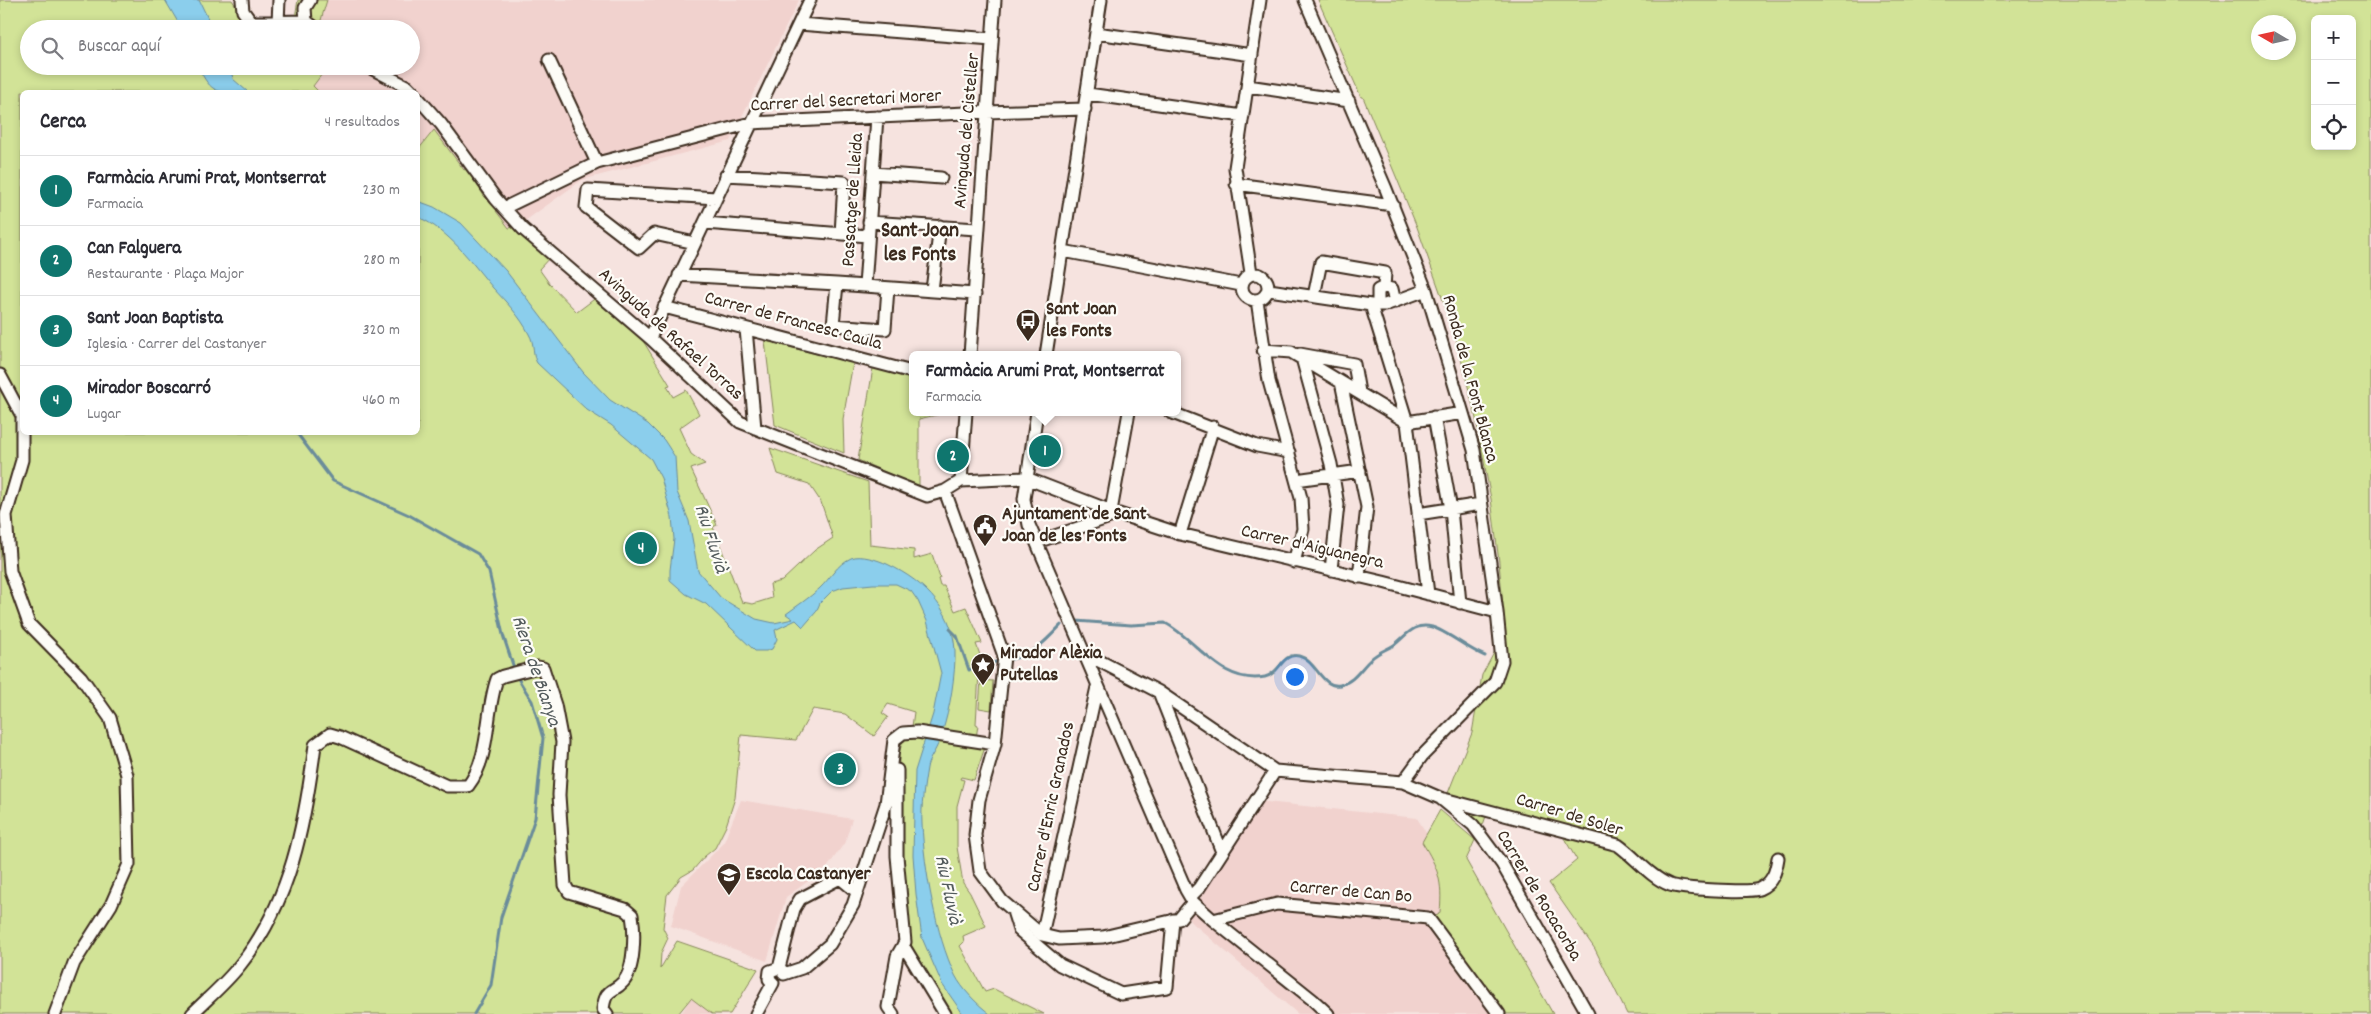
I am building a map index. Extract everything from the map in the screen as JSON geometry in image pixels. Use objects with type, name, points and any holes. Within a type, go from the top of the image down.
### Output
[{"type":"street","points":[[242,0],[243,11],[250,20]]},
{"type":"street","points":[[278,20],[280,0]]},
{"type":"street","points":[[306,20],[305,8],[310,0]]},
{"type":"street","points":[[650,338],[810,0]]},
{"type":"street","name":"Avinguda del Cisteller","points":[[970,351],[995,0]]},
{"type":"street","points":[[1047,351],[1088,94],[1101,0]]},
{"type":"street","points":[[1251,273],[1235,168],[1260,0]]},
{"type":"street","name":"Ronda de la Font Blanca","points":[[1303,0],[1349,101],[1393,205],[1426,290],[1474,450],[1497,612],[1502,661],[1494,682],[1422,756],[1403,782]]},
{"type":"street","points":[[799,24],[992,39]]},
{"type":"street","points":[[1096,33],[1252,55]]},
{"type":"street","points":[[549,60],[597,163]]},
{"type":"street","points":[[385,75],[411,90]]},
{"type":"street","points":[[1248,86],[1349,101]]},
{"type":"street","points":[[1088,94],[1243,116]]},
{"type":"street","name":"Avinguda de Rafael Torras","points":[[420,100],[441,124],[504,208],[523,229],[650,338],[740,422],[927,496],[945,491],[961,481]]},
{"type":"street","name":"Carrer del Secretari Morer","points":[[504,208],[597,163],[751,123],[987,112],[1085,110]]},
{"type":"street","name":"Passatge de Lleida","points":[[865,286],[877,117]]},
{"type":"street","points":[[581,170],[588,190],[586,207],[638,248],[654,234],[695,243]]},
{"type":"street","points":[[873,173],[941,178]]},
{"type":"street","points":[[726,175],[844,182],[841,234]]},
{"type":"street","points":[[1236,184],[1393,205]]},
{"type":"street","points":[[588,190],[716,198]]},
{"type":"street","points":[[869,222],[978,229]]},
{"type":"street","points":[[705,223],[868,236]]},
{"type":"street","points":[[932,290],[940,226]]},
{"type":"street","points":[[1063,252],[1241,285]]},
{"type":"street","points":[[1314,296],[1322,262],[1385,273],[1384,287]]},
{"type":"street","points":[[1251,273],[1260,274],[1267,280],[1268,290],[1264,297],[1257,300],[1249,299],[1243,293],[1241,285],[1244,278],[1251,273]]},
{"type":"street","points":[[679,275],[975,294]]},
{"type":"street","points":[[837,284],[833,325],[885,329],[888,288]]},
{"type":"street","points":[[1395,302],[1392,289],[1384,287],[1378,290],[1375,305],[1407,422],[1428,594]]},
{"type":"street","points":[[1268,290],[1375,305],[1395,302],[1426,290]]},
{"type":"street","points":[[1257,300],[1264,350],[1301,498],[1303,529],[1294,562]]},
{"type":"street","name":"Carrer de Francesc Caula","points":[[664,307],[909,371]]},
{"type":"street","points":[[746,329],[755,428]]},
{"type":"street","points":[[1264,350],[1291,352],[1354,364],[1359,392]]},
{"type":"street","points":[[1291,352],[1407,422],[1463,413]]},
{"type":"street","points":[[1302,358],[1333,474],[1338,505],[1331,570]]},
{"type":"street","points":[[0,376],[20,412]]},
{"type":"street","points":[[1342,382],[1367,507],[1359,577]]},
{"type":"street","points":[[1376,402],[1399,395]]},
{"type":"street","points":[[966,416],[961,481],[1026,478]]},
{"type":"street","points":[[1036,416],[1024,499],[1029,525],[1191,899],[1213,920],[1314,1000],[1328,1014]]},
{"type":"street","points":[[1037,542],[1115,512],[1128,416]]},
{"type":"street","points":[[1181,416],[1257,446],[1289,452]]},
{"type":"street","points":[[1434,417],[1451,509],[1460,603]]},
{"type":"street","points":[[1180,534],[1213,427]]},
{"type":"street","points":[[22,435],[22,460],[6,515],[10,570],[29,624],[81,677],[110,718],[127,775],[129,864],[111,905],[74,964],[55,1014]]},
{"type":"street","points":[[1296,480],[1360,471]]},
{"type":"street","name":"Carrer d'Aiguanegra","points":[[1026,478],[1115,512],[1180,534],[1497,612]]},
{"type":"street","points":[[945,491],[1004,656],[991,744],[979,800],[975,835],[980,871],[1002,901],[1013,911],[1042,934],[1059,939],[1103,937],[1179,919],[1275,771],[1159,692],[1084,653]]},
{"type":"street","points":[[1418,514],[1481,504]]},
{"type":"street","points":[[192,1014],[240,965],[269,920],[287,884],[310,792],[315,745],[330,734],[447,786],[468,786],[475,777],[482,754],[490,719],[492,693],[497,679],[538,667],[543,668],[555,705],[562,742],[559,794],[565,885],[569,892],[625,909],[632,914],[634,928],[630,971],[622,983],[610,990],[604,999],[603,1008],[607,1014]]},
{"type":"street","name":"Carrer d'Enric Granados","points":[[1042,934],[1092,701],[1098,687]]},
{"type":"street","points":[[1159,692],[1222,852]]},
{"type":"street","points":[[781,971],[802,968],[830,944],[853,905],[886,804],[894,740],[903,733],[917,732],[991,744]]},
{"type":"street","points":[[893,754],[897,774],[897,856],[905,942],[897,956],[888,1007],[893,1014]]},
{"type":"street","name":"Carrer de Rocacorba","points":[[1275,771],[1403,782],[1440,798],[1472,825],[1502,864],[1588,1014]]},
{"type":"street","name":"Carrer de Soler","points":[[1440,798],[1562,828],[1618,845],[1635,857],[1648,871],[1671,885],[1718,890],[1758,890],[1773,879],[1778,858]]},
{"type":"street","points":[[756,1014],[773,984],[783,981],[781,971],[794,909],[800,899],[840,878],[857,892]]},
{"type":"street","name":"Carrer de Can Bo","points":[[1213,920],[1277,904],[1428,918],[1499,1014]]},
{"type":"street","points":[[1013,911],[1019,930],[1060,965],[1121,994],[1167,987],[1173,920]]},
{"type":"street","points":[[903,945],[945,1014]]},
{"type":"shaded area","points":[[327,0],[799,0],[730,141],[582,180],[511,231],[434,131],[420,148],[420,90],[317,90],[313,86],[321,75],[420,75],[420,20],[321,20]]},
{"type":"shaded area","points":[[741,800],[852,819],[845,842],[827,868],[786,897],[767,961],[671,926],[681,886],[723,844]]},
{"type":"shaded area","points":[[1258,801],[1417,818],[1436,849],[1493,1014],[1298,1014],[1188,919]]},
{"type":"shaded area","points":[[691,998],[712,1014],[681,1014]]},
{"type":"green space","points":[[0,0],[232,0],[244,12],[268,18],[295,17],[298,0],[327,0],[321,20],[20,20],[20,75],[321,75],[313,86],[317,90],[20,90],[20,435],[420,435],[420,148],[434,130],[464,170],[467,168],[484,196],[497,210],[509,228],[514,227],[551,256],[539,269],[549,283],[577,312],[597,297],[637,331],[670,385],[667,386],[673,397],[686,390],[699,414],[679,428],[691,454],[705,464],[691,469],[717,525],[713,527],[742,602],[753,604],[772,598],[770,584],[782,581],[815,550],[833,538],[821,502],[809,484],[778,474],[770,448],[868,482],[870,545],[914,550],[914,559],[932,554],[940,578],[938,579],[940,586],[944,586],[955,611],[966,607],[982,643],[976,644],[980,655],[977,656],[979,673],[976,738],[985,747],[974,780],[961,777],[960,779],[964,780],[957,806],[957,847],[963,883],[986,926],[963,936],[964,942],[960,946],[985,992],[994,989],[1044,1014],[950,1014],[914,957],[908,938],[899,859],[899,754],[902,743],[911,734],[914,712],[888,704],[882,713],[888,717],[874,736],[845,714],[813,709],[796,740],[741,735],[735,798],[726,826],[715,848],[693,870],[681,877],[667,895],[663,928],[668,938],[661,953],[660,969],[677,941],[758,969],[730,1014],[712,1014],[691,998],[678,1014],[0,1014]]},
{"type":"green space","points":[[1318,0],[2371,0],[2371,1014],[1627,1014],[1595,949],[1549,883],[1577,860],[1561,833],[1486,816],[1483,825],[1446,798],[1472,733],[1482,675],[1495,651],[1503,606],[1499,562],[1491,499],[1475,414],[1454,331],[1417,227],[1363,97],[1361,97]]},
{"type":"green space","points":[[765,341],[853,363],[843,419],[844,453],[775,425]]},
{"type":"green space","points":[[873,368],[909,378],[909,416],[932,416],[919,419],[919,487],[858,460]]},
{"type":"green space","points":[[981,680],[993,681],[991,710],[979,708]]},
{"type":"green space","points":[[1440,810],[1475,840],[1466,860],[1553,1014],[1493,1014],[1428,918],[1438,915],[1440,912],[1441,892],[1436,867],[1422,842]]},
{"type":"water","points":[[165,0],[199,0],[209,20],[177,20]]},
{"type":"water","points":[[203,75],[232,75],[233,79],[246,90],[217,90],[207,82]]},
{"type":"water","points":[[420,202],[434,207],[461,223],[506,271],[583,372],[610,400],[648,424],[664,440],[675,457],[677,492],[689,521],[698,571],[721,598],[756,619],[774,623],[793,619],[786,614],[819,589],[841,564],[851,558],[860,557],[879,561],[901,571],[926,590],[936,601],[945,614],[951,628],[955,659],[948,713],[942,734],[928,765],[925,782],[922,817],[925,861],[932,901],[948,959],[962,986],[990,1014],[963,1014],[942,984],[922,938],[913,855],[915,771],[933,714],[941,673],[927,621],[911,591],[896,584],[873,584],[843,587],[832,591],[820,603],[816,612],[803,627],[796,620],[775,630],[777,639],[772,649],[755,651],[706,604],[686,594],[670,580],[674,539],[672,517],[661,478],[651,459],[611,425],[587,410],[537,363],[531,338],[517,315],[468,258],[450,239],[430,223],[420,218]]},
{"type":"waterway","name":"Riera de Bianya","points":[[298,435],[333,481],[409,515],[478,554],[489,572],[503,635],[517,677],[532,701],[543,738],[535,818],[501,917],[491,985],[474,1014]]},
{"type":"waterway","points":[[1076,621],[1131,625],[1165,623],[1222,668],[1249,678],[1270,675],[1289,657],[1299,656],[1310,663],[1328,683],[1340,685],[1349,681],[1379,653],[1394,645],[1420,626],[1438,629],[1485,656]]},
{"type":"waterway","points":[[1008,660],[1024,655],[1038,647],[1061,625]]},
{"type":"waterway","points":[[950,629],[957,636],[969,670],[999,661]]},
{"type":"place","name":"Sant Joan les Fonts","points":[[1028,342]]},
{"type":"place","name":"Farmàcia Arumi Prat, Montserrat","points":[[1045,451]]},
{"type":"place","name":"Can Falguera","points":[[953,456]]},
{"type":"place","name":"Ajuntament de Sant Joan de les Fonts","points":[[985,547]]},
{"type":"place","name":"Mirador Boscarró","points":[[641,548]]},
{"type":"place","name":"Mirador Alèxia Putellas","points":[[983,686]]},
{"type":"place","name":"Sant Joan Baptista","points":[[840,769]]},
{"type":"place","name":"Escola Castanyer","points":[[729,896]]},
{"type":"district","name":"Sant Joan les Fonts","points":[[920,244]]},
{"type":"water label","name":"Riu Fluvià","points":[[710,539]]},
{"type":"water label","name":"Riu Fluvià","points":[[947,890]]}]
